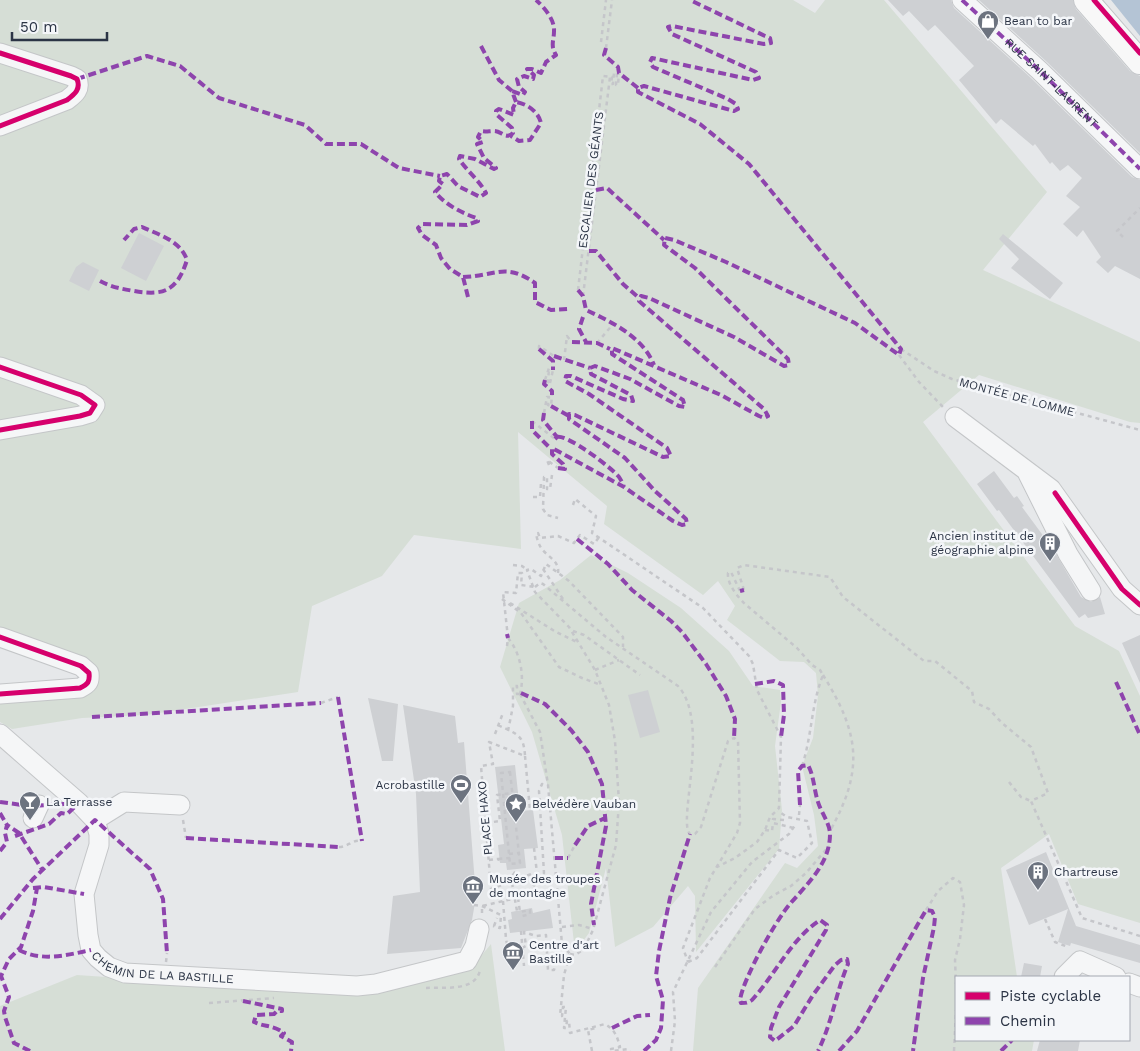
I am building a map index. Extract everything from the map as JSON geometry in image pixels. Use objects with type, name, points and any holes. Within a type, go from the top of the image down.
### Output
[{"type":"main road","points":[[1086,0],[1140,62]]},
{"type":"street","name":"RUE SAINT-LAURENT","points":[[962,0],[1038,70],[1140,169]]},
{"type":"street","points":[[0,53],[71,76],[77,79],[79,85],[76,94],[67,100],[0,126]]},
{"type":"street","points":[[0,367],[81,396],[95,405],[90,412],[80,416],[0,430]]},
{"type":"street","points":[[955,417],[1026,469],[1055,493],[1122,588],[1140,605]]},
{"type":"street","points":[[1026,469],[1068,554],[1091,591]]},
{"type":"street","points":[[0,637],[80,666],[89,673],[90,680],[80,688],[0,694]]},
{"type":"street","points":[[0,734],[80,803],[95,820],[124,802],[180,805]]},
{"type":"street","name":"CHEMIN DE LA BASTILLE","points":[[95,820],[99,834],[99,845],[84,894],[88,935],[91,950],[98,958],[110,968],[125,973],[314,985],[376,984],[467,961],[483,926]]},
{"type":"street","points":[[1065,976],[1080,961],[1114,976]]},
{"type":"path","points":[[601,42],[605,7],[610,0]]},
{"type":"path","points":[[606,48],[611,8],[610,0]]},
{"type":"path","points":[[605,7],[611,8]]},
{"type":"path","points":[[604,15],[610,15]]},
{"type":"path","points":[[603,22],[609,23]]},
{"type":"path","points":[[602,29],[608,30]]},
{"type":"path","points":[[602,38],[607,38]]},
{"type":"path","points":[[610,77],[612,77],[611,84],[613,84],[614,73],[617,73],[616,85],[618,85],[619,73]]},
{"type":"path","points":[[609,85],[602,84],[603,76],[610,77]]},
{"type":"path","points":[[583,296],[610,77]]},
{"type":"path","points":[[601,91],[608,92]]},
{"type":"path","points":[[600,99],[607,100]]},
{"type":"path","points":[[599,106],[606,107]]},
{"type":"path","points":[[598,114],[605,114]]},
{"type":"path","points":[[598,122],[604,122]]},
{"type":"path","points":[[597,129],[603,130]]},
{"type":"path","points":[[596,136],[602,137]]},
{"type":"path","points":[[595,144],[602,145]]},
{"type":"path","points":[[594,152],[601,152]]},
{"type":"path","points":[[593,159],[600,160]]},
{"type":"path","points":[[592,167],[599,168]]},
{"type":"path","points":[[591,174],[598,175]]},
{"type":"path","points":[[590,182],[597,182]]},
{"type":"path","points":[[590,189],[596,190]]},
{"type":"path","points":[[589,197],[595,198]]},
{"type":"path","points":[[588,205],[594,206]]},
{"type":"path","points":[[1123,237],[1117,231],[1140,208]]},
{"type":"path","points":[[587,212],[594,213]]},
{"type":"path","points":[[586,219],[593,220]]},
{"type":"path","points":[[585,227],[592,228]]},
{"type":"path","points":[[584,235],[591,236]]},
{"type":"path","points":[[583,242],[590,243]]},
{"type":"path","points":[[582,250],[589,250]]},
{"type":"path","points":[[581,258],[588,259]]},
{"type":"path","points":[[580,265],[587,266]]},
{"type":"path","points":[[580,274],[586,274]]},
{"type":"path","points":[[579,281],[585,282]]},
{"type":"path","points":[[597,343],[614,323]]},
{"type":"path","points":[[564,360],[567,336],[572,342]]},
{"type":"path","points":[[539,349],[539,346],[554,356]]},
{"type":"path","points":[[899,354],[919,382],[955,417]]},
{"type":"path","points":[[546,380],[549,368],[548,382],[550,383],[553,370]]},
{"type":"path","points":[[544,413],[546,397],[549,397],[548,405],[550,406],[552,396]]},
{"type":"path","points":[[532,421],[555,439]]},
{"type":"path","points":[[549,464],[547,460],[558,468]]},
{"type":"path","points":[[552,475],[550,489],[547,489],[547,477],[544,477],[544,512],[558,518]]},
{"type":"path","points":[[533,497],[540,497],[541,483],[544,483]]},
{"type":"path","points":[[573,504],[576,499],[596,516],[592,533],[703,608],[749,656],[753,664],[758,694],[781,737],[780,801],[778,811],[770,817],[766,830],[746,850],[715,868]]},
{"type":"path","points":[[558,573],[554,560],[540,548],[536,534],[538,533],[540,538],[558,536],[574,543],[580,535],[594,544],[598,537]]},
{"type":"path","points":[[527,570],[531,569],[541,576],[546,564],[569,581],[624,637],[623,647]]},
{"type":"path","points":[[512,565],[522,566],[527,570],[535,592],[572,631],[595,670],[609,705],[615,741],[619,802],[616,845],[593,929],[584,949],[575,955],[570,954],[562,944]]},
{"type":"path","points":[[744,590],[737,568],[744,565],[830,577],[844,597],[924,661],[935,661],[972,691],[974,702],[989,709],[1002,724],[1031,747],[1048,793],[1031,801]]},
{"type":"path","points":[[543,569],[566,603]]},
{"type":"path","points":[[740,591],[731,572],[728,573],[728,579],[737,596],[797,648],[812,665],[820,670],[847,721],[855,764],[852,783],[842,809],[830,831]]},
{"type":"path","points":[[507,646],[508,638],[502,598],[503,592],[516,593],[518,573],[522,573],[521,585],[535,588]]},
{"type":"path","points":[[535,588],[540,582],[606,636],[678,686],[690,704],[693,718],[692,766],[686,824],[687,831],[690,834],[695,834],[701,828],[728,741],[734,738],[738,740],[740,823],[737,834],[715,868],[683,948],[688,962]]},
{"type":"path","points":[[502,598],[532,615],[556,632],[579,643]]},
{"type":"path","points":[[502,598],[521,613],[559,667],[601,685]]},
{"type":"path","points":[[572,631],[584,635],[640,675]]},
{"type":"path","points":[[508,638],[515,646],[522,672],[520,694]]},
{"type":"path","points":[[595,670],[620,660]]},
{"type":"path","points":[[802,766],[808,746],[813,704],[823,675]]},
{"type":"path","points":[[508,731],[513,706],[513,686],[517,686],[517,694],[520,694],[540,732],[548,785],[562,927],[562,944],[554,970],[548,970],[546,935],[536,936],[524,932],[526,946],[508,951]]},
{"type":"path","points":[[322,703],[338,697]]},
{"type":"path","points":[[494,734],[503,712]]},
{"type":"path","points":[[498,725],[522,739],[530,810]]},
{"type":"path","points":[[510,772],[520,863],[510,864],[503,794],[501,773],[510,772]]},
{"type":"path","points":[[1009,782],[1021,797],[1031,801],[1082,918],[1140,936]]},
{"type":"path","points":[[474,906],[482,906],[525,896],[544,873],[539,790],[542,784],[548,785]]},
{"type":"path","points":[[486,822],[500,821],[497,795],[513,793]]},
{"type":"path","points":[[180,805],[186,838]]},
{"type":"path","points":[[799,815],[800,805]]},
{"type":"path","points":[[688,962],[697,958],[780,850],[797,858],[812,844],[807,821],[787,818],[778,811]]},
{"type":"path","points":[[766,830],[772,831],[773,819],[784,820]]},
{"type":"path","points":[[773,823],[794,828]]},
{"type":"path","points":[[671,1051],[675,1020],[673,992],[711,912],[752,862],[794,828],[796,824]]},
{"type":"path","points":[[339,847],[355,841],[362,841]]},
{"type":"path","points":[[568,858],[575,845]]},
{"type":"path","points":[[715,968],[755,909],[774,895],[791,886],[806,873],[829,846]]},
{"type":"path","points":[[534,848],[537,873]]},
{"type":"path","points":[[489,860],[519,853]]},
{"type":"path","points":[[515,859],[519,858]]},
{"type":"path","points":[[517,869],[512,882],[517,911]]},
{"type":"path","points":[[512,882],[537,873],[544,873]]},
{"type":"path","points":[[926,910],[938,891],[953,878],[960,882],[964,905],[960,939],[955,960],[956,976]]},
{"type":"path","points":[[518,898],[520,912],[530,910],[530,914],[519,917]]},
{"type":"path","points":[[503,901],[512,971]]},
{"type":"path","points":[[482,906],[483,926],[497,918]]},
{"type":"path","points":[[482,906],[495,914],[501,915],[500,928]]},
{"type":"path","points":[[1045,919],[1055,942],[1068,947]]},
{"type":"path","points":[[562,927],[579,925],[593,929]]},
{"type":"path","points":[[521,931],[524,966]]},
{"type":"path","points":[[570,954],[564,975],[560,1016],[562,1016],[564,1007],[566,1007],[564,1028],[566,1028],[567,1021],[569,1021],[569,1033],[605,1024],[617,1035],[620,1047],[611,1049],[612,1051],[628,1049],[630,1051]]},
{"type":"path","points":[[209,1003],[219,1002]]},
{"type":"path","points":[[592,1051],[588,1030],[596,1028],[595,1026]]},
{"type":"path","points":[[954,1051],[955,1030]]},
{"type":"shaded area","points":[[0,0],[793,0],[815,13],[825,0],[884,0],[1047,192],[983,270],[1140,342],[1140,423],[1130,422],[979,375],[923,422],[1075,626],[1119,651],[1140,696],[1140,923],[1078,904],[1049,834],[1001,868],[1017,976],[955,976],[955,1041],[1034,1041],[1032,1051],[693,1051],[698,988],[785,863],[797,868],[818,846],[814,815],[802,766],[813,738],[818,695],[816,673],[804,662],[780,661],[727,620],[735,606],[718,581],[703,595],[604,524],[607,506],[518,432],[521,549],[414,535],[382,576],[312,606],[298,692],[146,715],[82,718],[12,729],[0,722],[0,694],[90,679],[0,637]]},
{"type":"shaded area","points":[[591,555],[628,573],[681,608],[729,651],[753,686],[780,690],[781,702],[775,746],[782,810],[779,849],[696,952],[695,896],[688,886],[653,927],[615,947],[606,868],[589,933],[575,952],[562,835],[532,732],[500,667],[519,603],[560,580]]},
{"type":"shaded area","points":[[491,944],[505,1051],[0,1051],[0,1006],[77,975],[368,995],[418,976],[472,967]]},
{"type":"water","points":[[1111,0],[1140,0],[1140,36]]},
{"type":"building","points":[[888,0],[951,0],[954,8],[1031,78],[1132,177],[1140,180],[1140,279],[1115,266],[1108,273],[1096,262],[1101,257],[1083,230],[1077,237],[1063,224],[1080,207],[1066,196],[1082,178],[1068,165],[1060,171],[1052,162],[1050,164],[1035,144],[1033,146],[1001,119],[996,124],[959,80],[974,66],[935,25],[928,31],[909,11],[903,16]]},
{"type":"building","points":[[979,0],[1073,0],[1076,9],[1130,71],[1140,76],[1140,153],[1047,62]]},
{"type":"building","points":[[139,233],[164,246],[146,281],[121,268]]},
{"type":"building","points":[[1003,234],[1063,283],[1050,299],[1011,268],[1019,259],[999,239]]},
{"type":"building","points":[[83,262],[99,270],[89,291],[69,281],[76,267]]},
{"type":"building","name":"Ancien institut de géographie alpine","points":[[994,471],[1014,498],[1017,496],[1024,506],[1022,507],[1053,549],[1081,597],[1091,602],[1100,597],[1105,614],[1088,618],[1085,614],[1079,618],[999,510],[997,511],[977,484]]},
{"type":"building","points":[[1140,635],[1140,683],[1122,643]]},
{"type":"building","points":[[648,690],[660,732],[640,738],[628,695]]},
{"type":"building","points":[[368,698],[398,704],[393,761],[382,761]]},
{"type":"building","points":[[403,705],[455,716],[458,743],[464,742],[476,897],[472,920],[461,948],[387,954],[393,896],[420,892],[416,794]]},
{"type":"building","points":[[515,765],[520,811],[533,810],[538,848],[524,849],[526,868],[507,870],[506,863],[500,863],[498,845],[504,844],[495,767]]},
{"type":"building","name":"Chartreuse","points":[[1046,852],[1076,926],[1140,945],[1140,963],[1071,943],[1070,946],[1058,942],[1068,909],[1029,925],[1006,870]]},
{"type":"building","points":[[532,908],[533,913],[550,909],[553,928],[510,933],[508,920],[512,919],[511,912]]},
{"type":"building","points":[[1024,963],[1042,966],[1040,976],[1021,976]]},
{"type":"building","points":[[1040,1041],[1080,1041],[1078,1051],[1037,1051]]},
{"type":"marked path","points":[[516,102],[512,91],[523,95],[525,92],[519,87],[517,79],[524,76],[533,79],[534,75],[527,69],[541,73],[546,62],[556,55],[553,46],[553,22],[536,0]]},
{"type":"marked path","points":[[558,468],[565,469],[563,464],[552,454],[552,448],[624,487],[673,521],[682,525],[687,524],[686,519],[655,491],[625,458],[569,419],[569,414],[575,415],[663,457],[671,456],[667,448],[589,394],[565,381],[566,376],[571,376],[623,399],[633,401],[631,395],[591,374],[590,368],[595,366],[630,379],[679,406],[685,407],[683,400],[612,354],[612,348],[721,395],[759,416],[764,418],[768,416],[764,409],[639,301],[641,296],[649,298],[734,337],[784,366],[789,365],[788,359],[695,268],[664,245],[665,238],[726,262],[855,323],[899,355],[901,349],[749,164],[700,124],[638,92],[638,88],[644,86],[734,111],[738,109],[736,104],[728,99],[653,67],[650,62],[652,58],[753,80],[759,78],[756,72],[672,34],[668,27],[672,26],[764,44],[771,43],[770,38],[690,0]]},
{"type":"marked path","points":[[962,0],[1039,70],[1140,169]]},
{"type":"marked path","points":[[481,46],[499,80],[512,91]]},
{"type":"marked path","points":[[606,48],[604,55],[618,67],[619,73],[638,88]]},
{"type":"marked path","points":[[77,79],[147,56],[180,66],[219,98],[305,125],[326,144],[361,144],[399,168],[440,176]]},
{"type":"marked path","points":[[468,297],[463,277],[450,269],[441,258],[436,245],[422,235],[418,228],[422,224],[467,225],[478,221],[476,218],[459,211],[439,197],[435,192],[443,184],[439,181],[440,176],[447,174],[458,186],[480,197],[486,193],[459,159],[460,156],[475,159],[494,169],[496,168],[484,158],[477,144],[483,142],[478,137],[481,131],[497,131],[508,136],[513,133],[512,128],[496,114],[496,111],[499,109],[514,115],[513,108],[516,102],[524,104],[532,109],[541,123],[530,140],[519,141],[511,136]]},
{"type":"marked path","points":[[596,190],[607,188],[664,240]]},
{"type":"marked path","points":[[100,281],[121,289],[154,293],[168,289],[179,279],[187,260],[184,253],[174,243],[142,227],[134,229],[124,240]]},
{"type":"marked path","points":[[589,251],[596,251],[623,284],[639,298]]},
{"type":"marked path","points":[[463,277],[500,272],[516,273],[535,283],[535,302],[551,310],[569,309]]},
{"type":"marked path","points":[[578,290],[583,296],[586,310],[616,325],[635,338],[649,355],[654,365]]},
{"type":"marked path","points":[[583,317],[579,329],[586,342]]},
{"type":"marked path","points":[[572,342],[597,343],[610,349]]},
{"type":"marked path","points":[[539,349],[553,361],[553,370]]},
{"type":"marked path","points":[[554,356],[590,368]]},
{"type":"marked path","points":[[545,380],[544,384],[552,391],[552,395]]},
{"type":"marked path","points":[[551,406],[569,416]]},
{"type":"marked path","points":[[544,413],[543,420],[557,437],[555,439]]},
{"type":"marked path","points":[[532,421],[532,430],[551,449]]},
{"type":"marked path","points":[[557,437],[570,441],[599,459],[619,477],[624,487]]},
{"type":"marked path","points":[[577,539],[608,564],[632,590],[682,632],[706,664],[726,696],[735,719],[734,738]]},
{"type":"marked path","points":[[740,591],[744,590]]},
{"type":"marked path","points":[[507,634],[508,638]]},
{"type":"marked path","points":[[755,684],[774,681],[783,685],[784,715],[781,737]]},
{"type":"marked path","points":[[1116,682],[1140,735]]},
{"type":"marked path","points":[[521,693],[545,704],[571,730],[588,752],[602,784],[606,826],[591,904],[594,925]]},
{"type":"marked path","points":[[338,697],[362,841]]},
{"type":"marked path","points":[[92,717],[321,703]]},
{"type":"marked path","points":[[800,805],[798,771],[802,766],[808,765],[812,774],[818,802],[830,830],[829,845],[822,864],[783,913],[768,937],[753,965],[740,1000],[741,1003],[747,1003],[752,1000],[800,937],[820,920],[827,925],[826,930],[779,1007],[771,1028],[770,1037],[775,1041],[794,1026],[813,995],[835,965],[841,960],[847,959],[848,964],[827,1030],[818,1051]]},
{"type":"marked path","points":[[0,802],[30,806],[79,803]]},
{"type":"marked path","points":[[15,836],[49,824],[61,813],[67,814],[79,803]]},
{"type":"marked path","points":[[0,813],[7,825]]},
{"type":"marked path","points":[[575,845],[588,826],[605,818]]},
{"type":"marked path","points":[[0,919],[33,879],[95,820],[150,869],[163,899],[167,953]]},
{"type":"marked path","points":[[0,851],[7,842],[5,833],[7,825],[19,833],[43,871]]},
{"type":"marked path","points":[[644,1051],[656,1040],[661,1028],[663,1000],[656,976],[659,951],[670,898],[690,834]]},
{"type":"marked path","points":[[186,838],[339,847]]},
{"type":"marked path","points":[[555,858],[568,858]]},
{"type":"marked path","points":[[33,888],[44,887],[84,894]]},
{"type":"marked path","points":[[30,1051],[14,1043],[5,1017],[4,1011],[9,997],[1,976],[9,959],[21,947],[33,911],[37,888]]},
{"type":"marked path","points":[[839,1051],[857,1031],[926,910],[932,911],[935,917],[923,978],[913,1051]]},
{"type":"marked path","points":[[19,950],[28,954],[46,957],[91,950]]},
{"type":"marked path","points":[[243,1001],[282,1009],[282,1011],[277,1011],[274,1014],[256,1015],[254,1022],[284,1033],[281,1036],[292,1042],[291,1051]]},
{"type":"marked path","points":[[612,1028],[637,1016],[650,1015]]},
{"type":"marked path","points":[[1001,1051],[1011,1041]]},
{"type":"cycle path","points":[[1094,0],[1140,53]]},
{"type":"cycle path","points":[[0,53],[71,76],[77,79],[78,83],[75,93],[67,100],[0,126]]},
{"type":"cycle path","points":[[0,367],[81,395],[95,405],[90,413],[80,416],[0,430]]},
{"type":"cycle path","points":[[1055,493],[1122,589],[1140,605]]},
{"type":"cycle path","points":[[0,637],[81,666],[89,673],[89,681],[80,688],[0,694]]},
{"type":"place","name":"Bean to bar","points":[[988,40]]},
{"type":"place","name":"Ancien institut de géographie alpine","points":[[1050,562]]},
{"type":"place","name":"Acrobastille","points":[[461,804]]},
{"type":"place","name":"La Terrasse","points":[[30,821]]},
{"type":"place","name":"Belvédère Vauban","points":[[516,823]]},
{"type":"place","name":"Chartreuse","points":[[1038,891]]},
{"type":"place","name":"Musée des troupes de montagne","points":[[473,905]]},
{"type":"place","name":"Centre d'art Bastille","points":[[513,971]]}]
